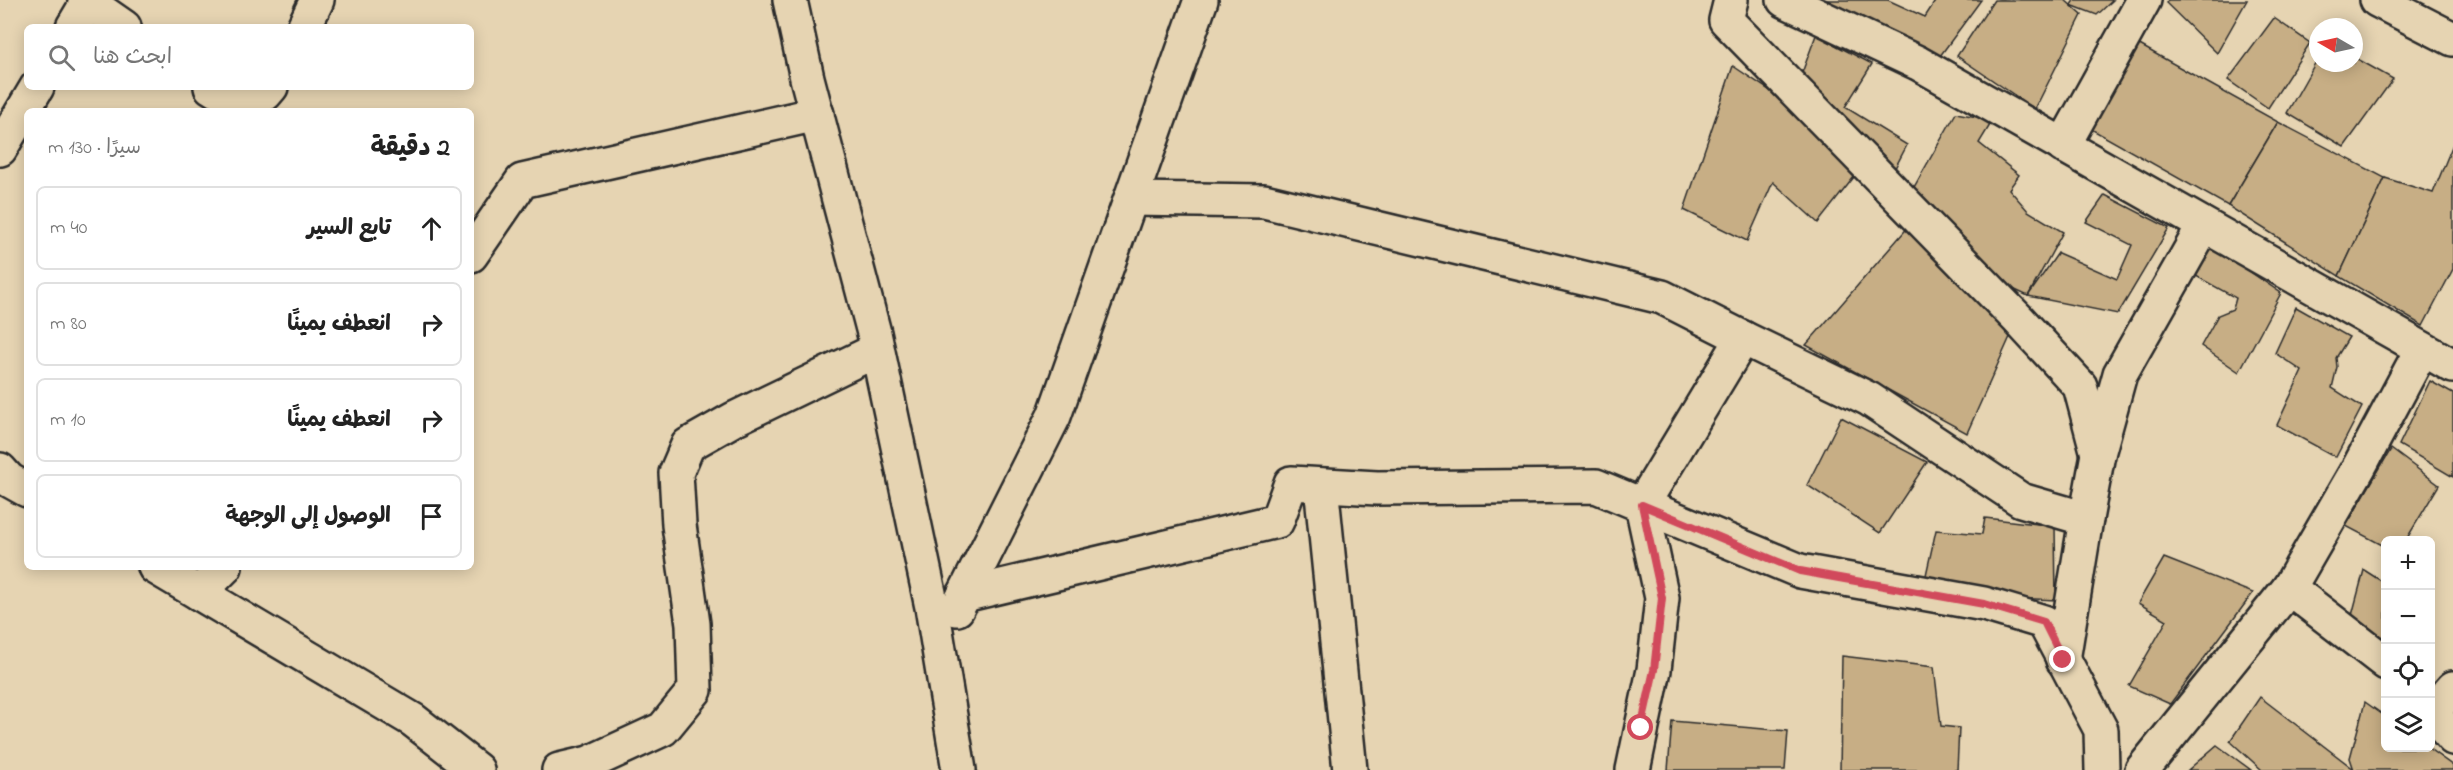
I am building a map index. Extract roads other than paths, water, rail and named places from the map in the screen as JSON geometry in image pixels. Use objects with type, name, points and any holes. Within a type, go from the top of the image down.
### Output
[{"type":"street","points":[[305,24],[317,0]]},
{"type":"street","points":[[790,0],[877,350],[930,595],[959,770]]},
{"type":"street","points":[[939,645],[1054,416],[1201,0]]},
{"type":"street","points":[[1731,0],[1726,20],[2018,319],[2080,386],[2098,454]]},
{"type":"street","points":[[1784,0],[1918,63],[2453,366]]},
{"type":"street","points":[[2063,146],[2144,0]]},
{"type":"street","points":[[2377,0],[2453,39]]},
{"type":"street","points":[[84,7],[118,24]]},
{"type":"street","points":[[24,108],[35,90]]},
{"type":"street","points":[[216,90],[248,98],[265,94],[268,90]]},
{"type":"street","points":[[0,149],[24,109]]},
{"type":"street","points":[[474,251],[522,181],[817,114]]},
{"type":"street","points":[[1131,199],[1264,201],[1662,297],[1869,399],[2021,500],[2086,519]]},
{"type":"street","points":[[2063,660],[2098,454],[2120,374],[2204,226]]},
{"type":"street","points":[[1634,770],[1654,670],[1662,598],[1642,505],[1743,338]]},
{"type":"street","points":[[2142,770],[2289,588],[2359,466],[2422,349]]},
{"type":"street","points":[[559,770],[589,763],[663,729],[695,690],[693,624],[679,525],[676,473],[688,445],[734,419],[877,350]]},
{"type":"street","points":[[0,470],[9,480],[24,488]]},
{"type":"street","points":[[964,595],[1277,521],[1291,483],[1377,488],[1596,486],[1800,571],[1984,604],[2044,622],[2101,730],[2102,770]]},
{"type":"street","points":[[1321,485],[1350,770]]},
{"type":"street","points":[[160,570],[413,720],[477,770]]},
{"type":"street","points":[[199,593],[222,570]]},
{"type":"street","points":[[2289,588],[2381,660]]},
{"type":"street","points":[[2435,708],[2453,688]]},
{"type":"street","points":[[2435,717],[2453,738]]}]
